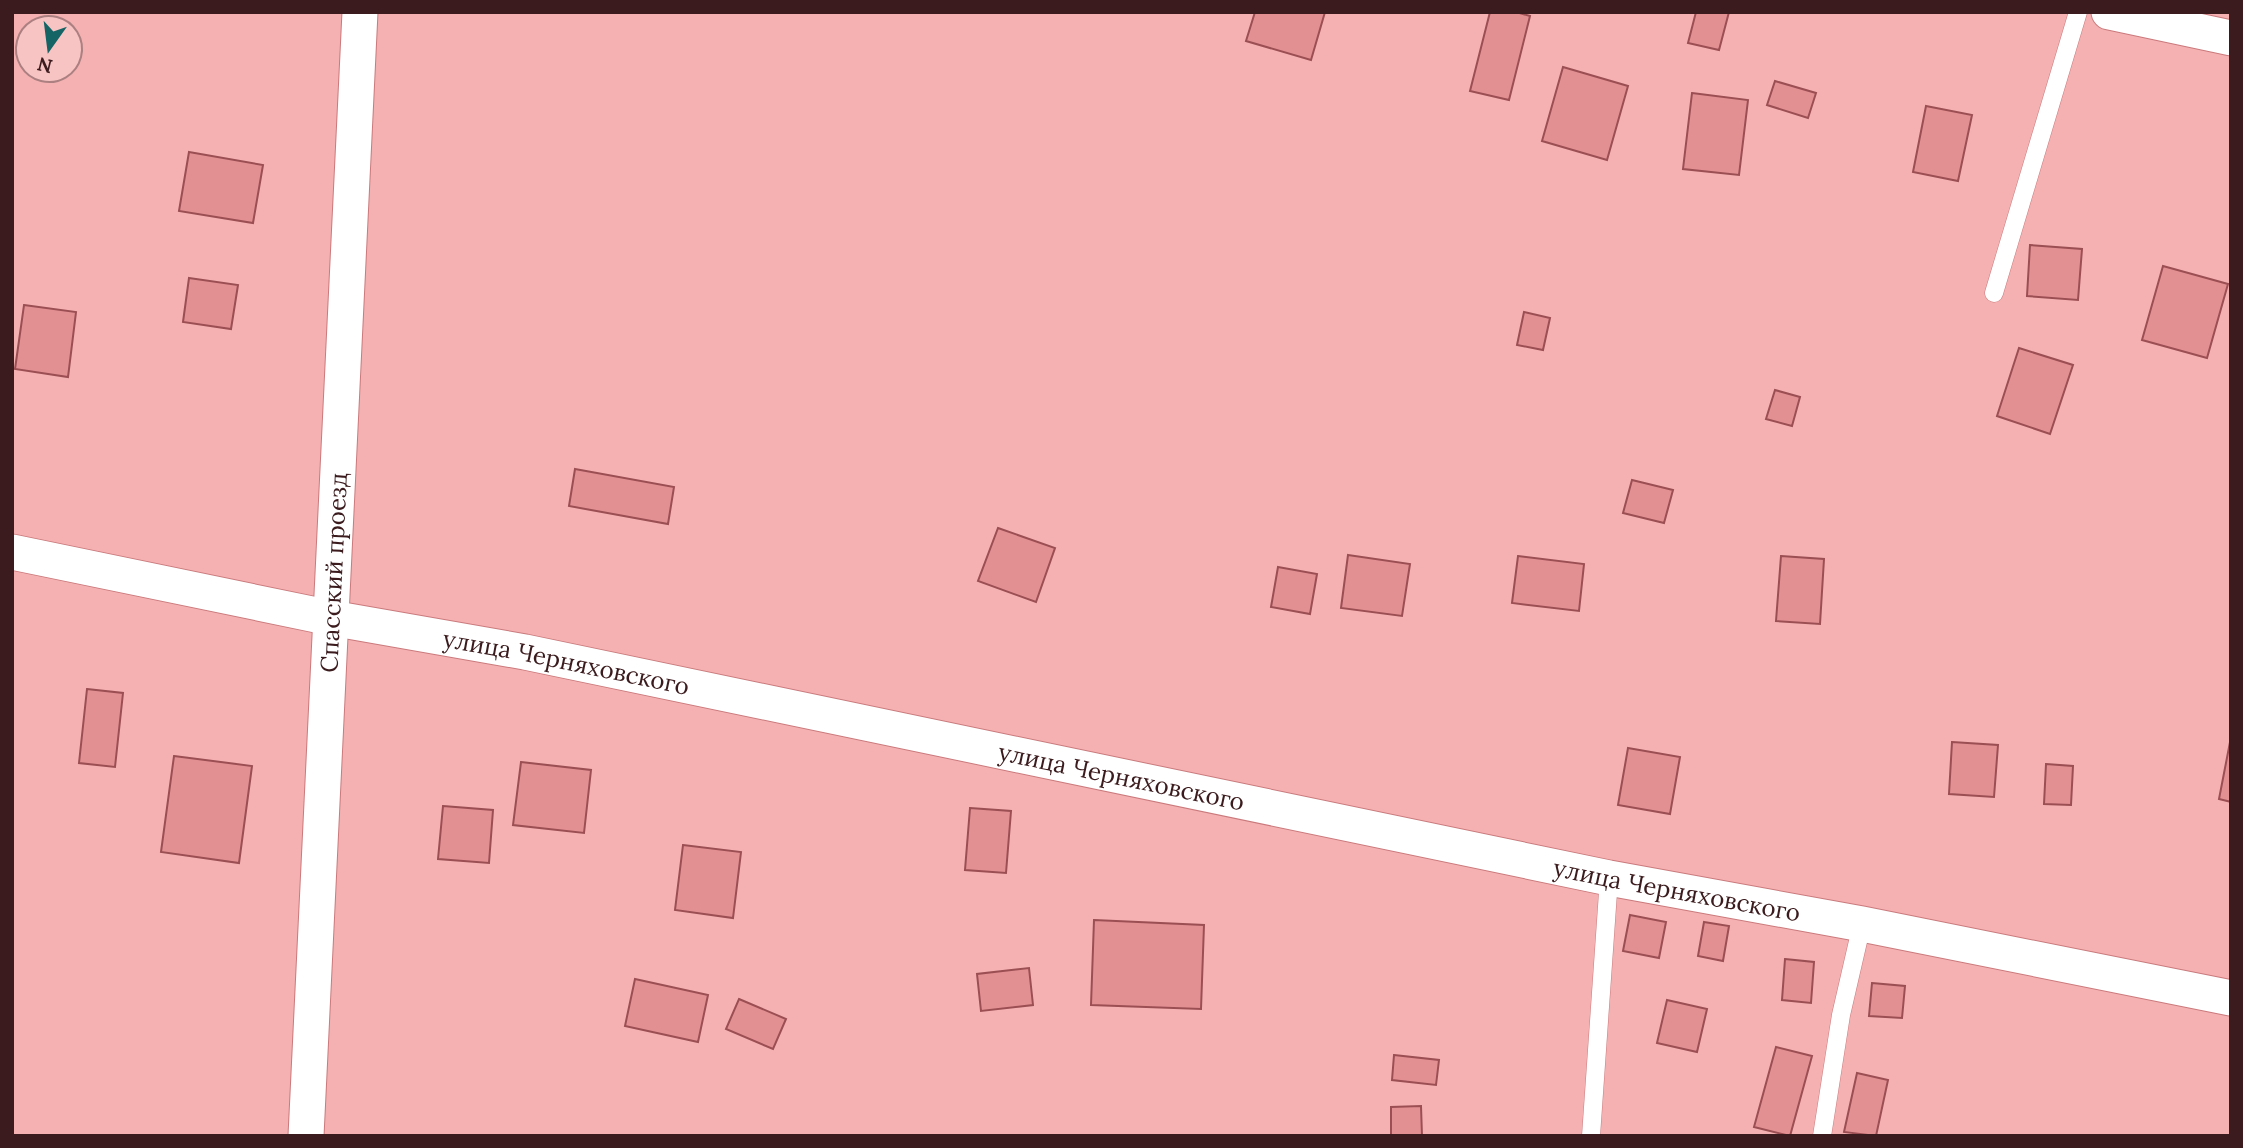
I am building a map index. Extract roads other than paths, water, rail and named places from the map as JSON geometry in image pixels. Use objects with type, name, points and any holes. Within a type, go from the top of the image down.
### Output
[{"type":"street","name":"Спасский проезд","points":[[306,1136],[360,12]]},
{"type":"street","points":[[2109,12],[2231,38]]},
{"type":"street","name":"улица Черняховского","points":[[12,552],[331,618],[525,652],[1609,878],[1862,924],[2231,998]]},
{"type":"lane","points":[[1994,293],[2078,12]]},
{"type":"lane","points":[[1591,1136],[1609,878]]},
{"type":"lane","points":[[1822,1136],[1841,1015],[1862,924]]}]
